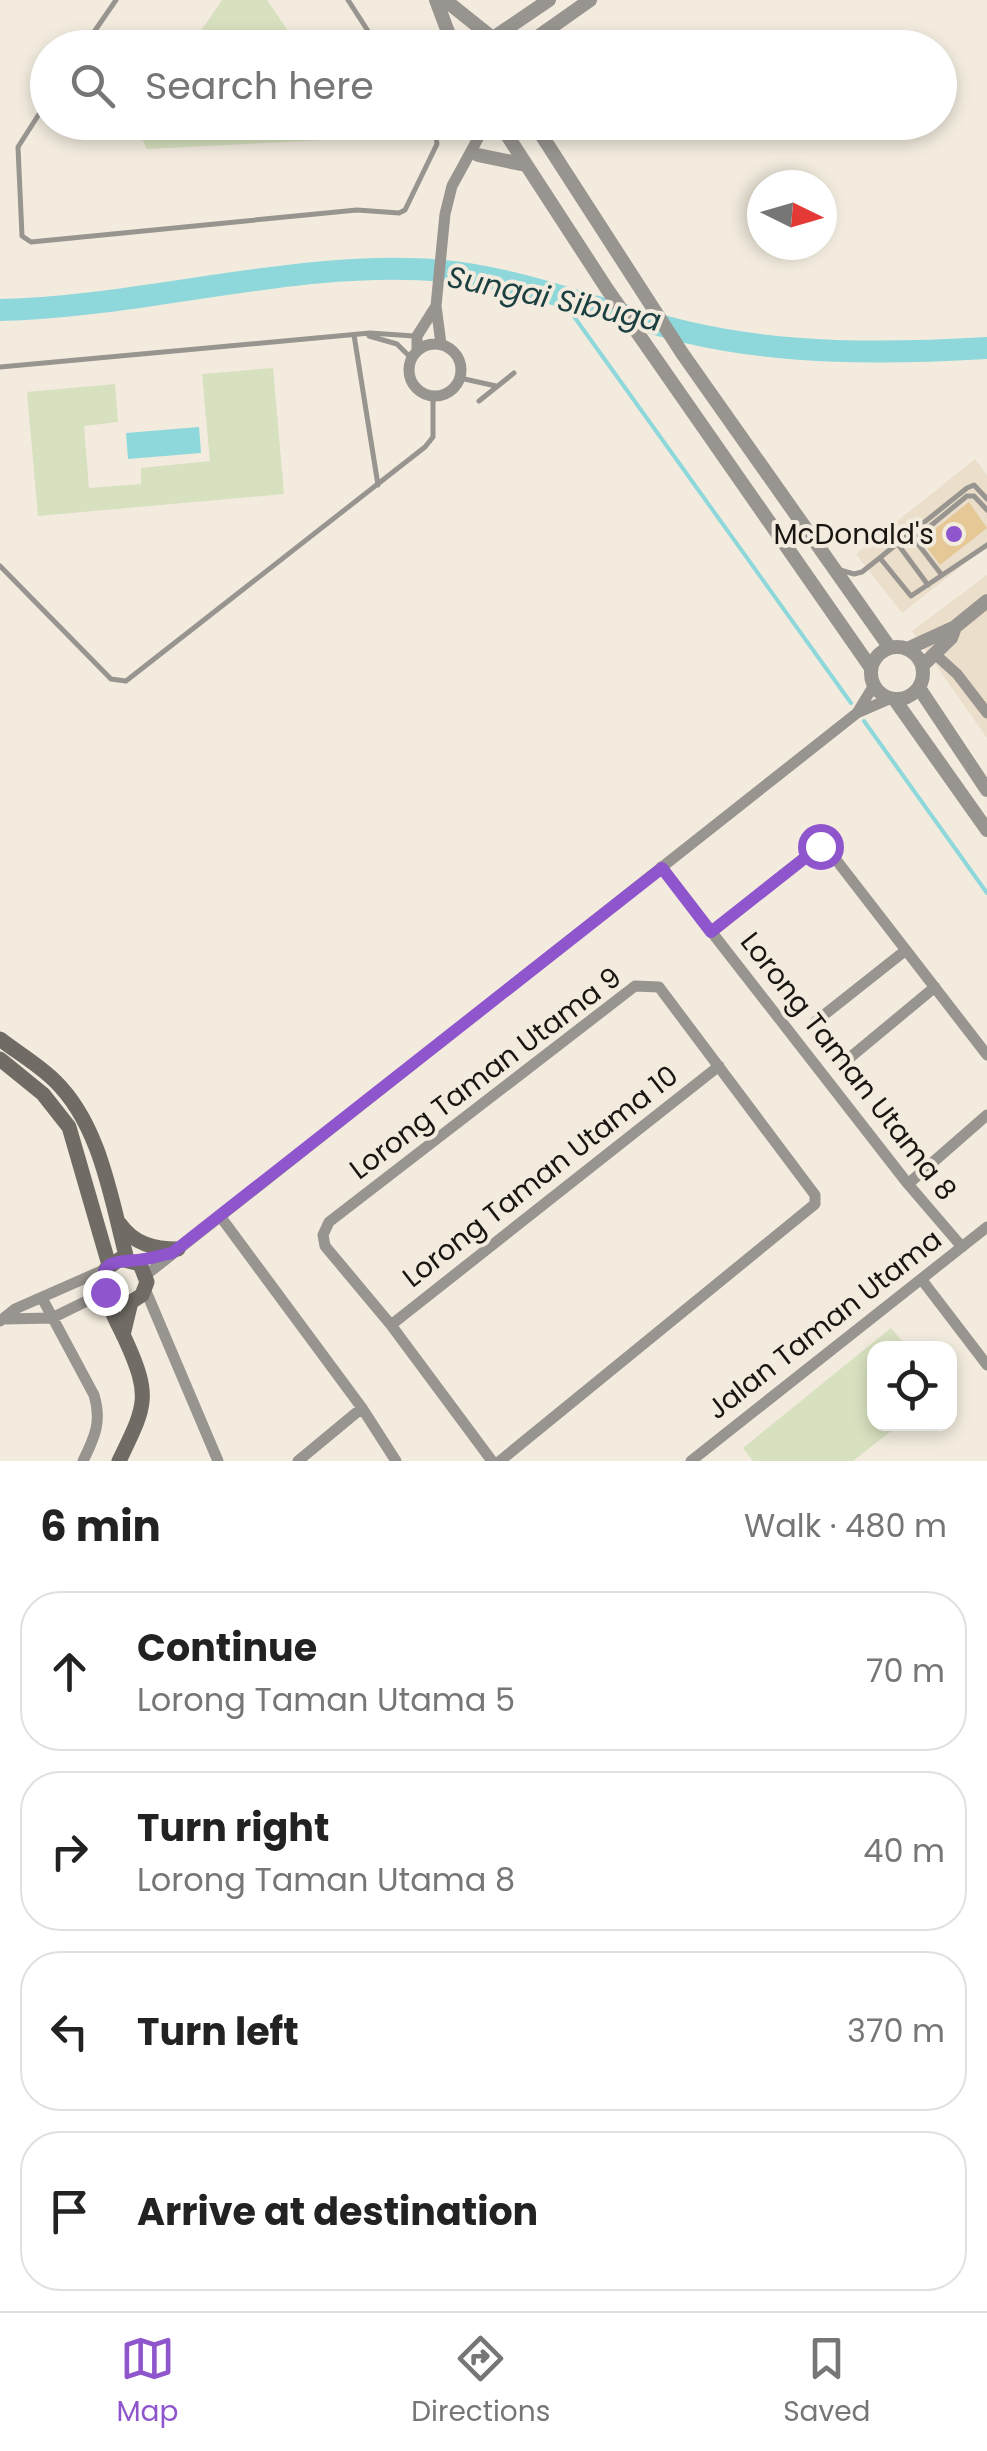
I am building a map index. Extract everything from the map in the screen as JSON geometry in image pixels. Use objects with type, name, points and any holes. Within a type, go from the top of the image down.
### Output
[{"type":"main road","points":[[0,1039],[46,1073],[71,1101],[99,1155],[131,1260],[146,1282],[130,1302],[124,1334]]},
{"type":"main road","points":[[0,1060],[43,1094],[68,1127],[107,1267],[103,1277],[114,1321],[139,1370],[144,1400],[141,1416],[119,1461]]},
{"type":"main road","points":[[115,1216],[136,1242],[175,1251]]},
{"type":"main road","points":[[107,1267],[131,1260]]},
{"type":"main road","points":[[107,1294],[116,1301],[130,1302]]},
{"type":"street","points":[[436,0],[447,30]]},
{"type":"street","points":[[445,0],[485,30]]},
{"type":"street","points":[[502,30],[549,0]]},
{"type":"street","points":[[548,30],[590,0]]},
{"type":"street","points":[[440,344],[436,301],[448,203],[452,186],[477,140]]},
{"type":"street","points":[[448,203],[485,140]]},
{"type":"street","points":[[508,140],[872,668],[874,686],[857,713]]},
{"type":"street","points":[[545,140],[682,354],[890,648]]},
{"type":"street","points":[[478,155],[527,165]]},
{"type":"street","points":[[414,354],[428,344],[440,344],[455,353],[460,378],[450,392],[425,394],[409,375],[416,336],[436,301]]},
{"type":"street","points":[[907,649],[955,626],[987,601]]},
{"type":"street","points":[[922,666],[951,638],[955,626]]},
{"type":"street","points":[[872,668],[878,655],[890,648],[914,653],[922,666],[919,688],[987,790]]},
{"type":"street","points":[[936,655],[957,674],[987,713]]},
{"type":"street","points":[[874,686],[892,699],[987,830]]},
{"type":"street","points":[[218,1461],[146,1282],[175,1251],[857,713],[908,697],[919,688]]},
{"type":"street","points":[[711,932],[820,846],[827,848],[987,1055]]},
{"type":"street","name":"Lorong Taman Utama 8","points":[[662,868],[908,1184],[962,1247]]},
{"type":"street","points":[[816,1022],[906,950]]},
{"type":"street","name":"Lorong Taman Utama 9","points":[[492,1461],[392,1324],[325,1246],[324,1235],[329,1222],[635,986],[659,987],[815,1195],[815,1204],[500,1461]]},
{"type":"street","points":[[847,1060],[935,988]]},
{"type":"street","name":"Lorong Taman Utama 10","points":[[392,1324],[720,1066]]},
{"type":"street","points":[[908,1184],[987,1115]]},
{"type":"street","points":[[220,1216],[362,1408],[396,1461]]},
{"type":"street","name":"Jalan Taman Utama","points":[[691,1461],[987,1227]]},
{"type":"street","points":[[131,1260],[175,1251]]},
{"type":"street","points":[[2,1320],[14,1309],[107,1267]]},
{"type":"street","points":[[922,1280],[987,1365]]},
{"type":"street","points":[[2,1320],[52,1318],[107,1294]]},
{"type":"street","points":[[42,1298],[100,1412],[84,1461]]},
{"type":"street","points":[[298,1461],[362,1408]]},
{"type":"lane","points":[[95,30],[116,0]]},
{"type":"lane","points":[[348,0],[367,30]]},
{"type":"lane","points":[[30,128],[18,147],[22,236],[31,242],[341,211],[399,213],[405,210],[436,140]]},
{"type":"lane","points":[[358,335],[397,344],[414,354]]},
{"type":"lane","points":[[358,335],[378,484]]},
{"type":"lane","points":[[0,368],[358,335],[416,336]]},
{"type":"lane","points":[[478,401],[514,373]]},
{"type":"lane","points":[[460,378],[497,386]]},
{"type":"lane","points":[[0,566],[110,678],[122,682],[425,447],[433,437],[433,396]]},
{"type":"lane","points":[[832,567],[854,574],[862,572],[967,488],[980,488],[987,500]]},
{"type":"lane","points":[[940,574],[918,544],[918,536],[968,496],[974,496],[987,510]]},
{"type":"lane","points":[[897,543],[928,585]]},
{"type":"lane","points":[[880,557],[911,596],[987,545]]},
{"type":"shaded area","points":[[975,459],[987,475],[987,546],[902,613],[856,554]]},
{"type":"shaded area","points":[[987,575],[987,738],[912,631]]},
{"type":"green space","points":[[222,0],[267,0],[287,30],[202,30]]},
{"type":"green space","points":[[142,140],[326,140],[147,149]]},
{"type":"green space","points":[[273,368],[284,494],[38,516],[27,392],[115,384],[118,422],[84,426],[89,488],[141,484],[141,468],[210,461],[202,374]]},
{"type":"green space","points":[[891,1328],[902,1341],[875,1341]]},
{"type":"green space","points":[[867,1347],[867,1431],[891,1431],[853,1461],[753,1461],[743,1448]]},
{"type":"water","points":[[199,427],[201,453],[128,459],[126,433]]},
{"type":"building","name":"McDonald's","points":[[969,502],[987,528],[940,565],[921,540]]},
{"type":"waterway","name":"Sungai Sibuga","points":[[0,310],[110,301],[334,271],[444,271],[505,281],[723,340],[798,349],[874,352],[987,348]]},
{"type":"waterway","points":[[560,297],[851,703]]},
{"type":"waterway","points":[[864,721],[987,893]]},
{"type":"place","name":"McDonald's","points":[[954,534]]},
{"type":"route","points":[[105,1292],[103,1277],[114,1261],[172,1253],[662,868],[711,932],[820,846]]}]
